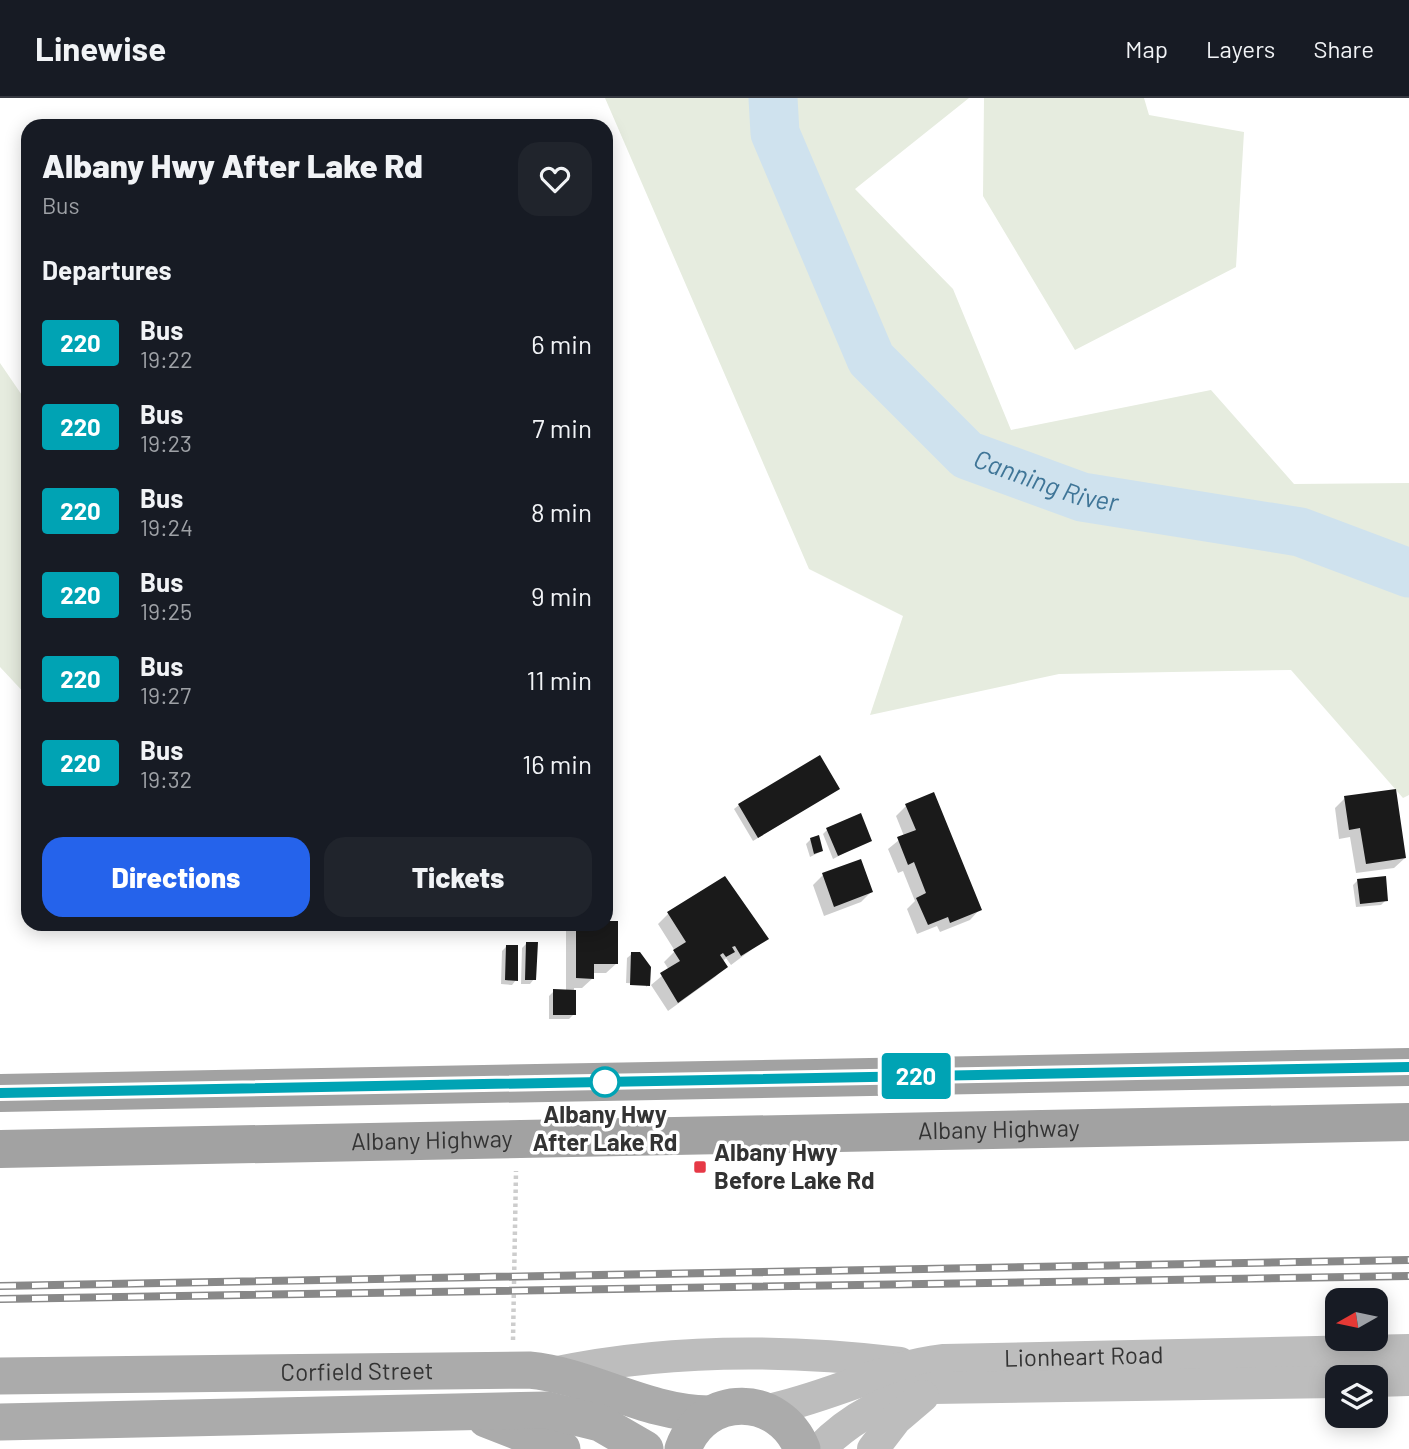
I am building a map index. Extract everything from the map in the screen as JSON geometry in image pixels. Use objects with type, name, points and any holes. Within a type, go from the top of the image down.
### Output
[{"type":"highway","points":[[0,1093],[1409,1067]]},
{"type":"highway","points":[[445,1086],[445,1142]]},
{"type":"highway","name":"Albany Highway","points":[[0,1149],[1409,1122]]},
{"type":"main road","name":"Lionheart Road","points":[[767,1410],[794,1405],[911,1364],[967,1360],[1409,1350]]},
{"type":"main road","points":[[553,1373],[649,1356],[825,1354],[911,1364]]},
{"type":"main road","name":"Corfield Street","points":[[0,1376],[487,1368],[553,1373],[646,1406],[681,1414],[709,1414],[727,1406],[747,1405],[767,1410]]},
{"type":"main road","points":[[1388,1381],[1409,1380]]},
{"type":"main road","name":"Lionheart Road","points":[[820,1449],[840,1429],[867,1411],[898,1396],[932,1388],[1325,1382]]},
{"type":"main road","points":[[873,1449],[896,1419],[932,1388]]},
{"type":"main road","points":[[767,1410],[794,1432],[802,1449]]},
{"type":"main road","name":"Corfield Street","points":[[0,1422],[429,1412],[562,1412],[600,1423],[645,1449]]},
{"type":"main road","points":[[472,1414],[562,1449]]},
{"type":"main road","points":[[683,1449],[696,1425],[709,1414]]},
{"type":"path","points":[[513,1341],[516,1167]]},
{"type":"shaded area","points":[[605,98],[969,98],[855,189],[953,289],[1011,430],[1211,390],[1294,484],[1409,483],[1409,795],[1403,798],[1291,670],[1059,674],[870,715],[903,616],[809,569]]},
{"type":"shaded area","points":[[984,98],[1144,98],[1149,115],[1244,132],[1236,267],[1075,350],[983,196]]},
{"type":"shaded area","points":[[0,363],[21,394],[21,690],[0,667]]},
{"type":"building","points":[[820,755],[840,789],[758,838],[738,804]]},
{"type":"building","points":[[1396,789],[1406,858],[1366,864],[1360,828],[1349,830],[1344,796]]},
{"type":"building","points":[[934,792],[982,910],[950,923],[948,917],[928,925],[916,898],[926,893],[914,862],[908,865],[897,837],[916,830],[905,804]]},
{"type":"building","points":[[861,813],[872,841],[838,856],[826,828]]},
{"type":"building","points":[[819,835],[823,851],[814,854],[810,838]]},
{"type":"building","points":[[861,859],[873,892],[834,907],[822,873]]},
{"type":"building","points":[[725,876],[769,939],[741,956],[735,946],[732,947],[735,952],[726,957],[723,953],[720,955],[728,967],[678,1003],[660,973],[680,961],[673,950],[686,942],[667,912]]},
{"type":"building","points":[[1386,876],[1388,901],[1360,904],[1357,879]]},
{"type":"building","points":[[613,921],[618,921],[618,964],[594,964],[594,979],[576,978],[576,931],[613,931]]},
{"type":"building","points":[[526,942],[538,942],[536,980],[525,980]]},
{"type":"building","points":[[506,945],[518,945],[518,981],[505,980]]},
{"type":"building","points":[[631,952],[640,952],[651,967],[650,986],[630,985]]},
{"type":"building","points":[[553,989],[576,990],[576,1015],[553,1015]]},
{"type":"waterway","name":"Canning River","points":[[773,98],[775,133],[871,359],[967,455],[1082,497],[1300,532],[1409,573]]},
{"type":"railway","points":[[0,1286],[1409,1260]]},
{"type":"railway","points":[[0,1299],[1409,1276]]},
{"type":"bus line","name":"220","points":[[0,1093],[1409,1067]]},
{"type":"place","name":"Albany Hwy After Lake Rd","points":[[605,1082]]},
{"type":"place","name":"Albany Hwy Before Lake Rd","points":[[700,1167]]}]
